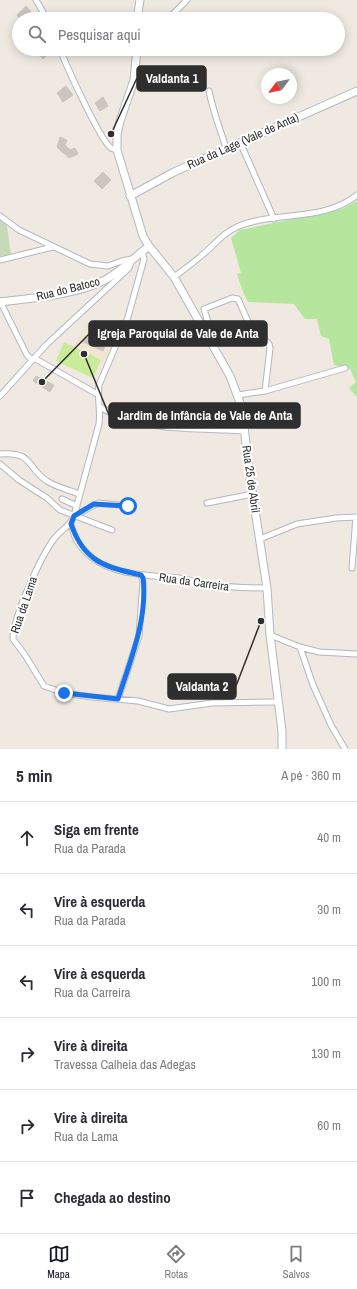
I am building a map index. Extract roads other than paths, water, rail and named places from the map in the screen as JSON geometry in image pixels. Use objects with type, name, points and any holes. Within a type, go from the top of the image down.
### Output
[{"type":"main road","points":[[138,12],[140,0]]},
{"type":"main road","name":"Rua 25 de Abril","points":[[136,56],[134,80],[117,135],[117,150],[139,226],[149,246],[174,277],[230,376],[238,395],[245,431],[267,588],[270,635],[282,731],[282,749]]},
{"type":"main road","name":"Rua da Lage (Vale de Anta)","points":[[130,196],[174,172],[357,91]]},
{"type":"main road","name":"Rua do Batoco","points":[[0,301],[40,296],[96,284],[107,279],[149,246]]},
{"type":"street","points":[[36,0],[43,12]]},
{"type":"street","points":[[175,12],[187,0]]},
{"type":"street","points":[[62,56],[66,66],[100,132],[111,147],[117,150]]},
{"type":"street","points":[[209,91],[212,109],[217,118],[226,148]]},
{"type":"street","points":[[240,142],[274,219]]},
{"type":"street","points":[[174,277],[232,229],[251,222],[331,208],[342,205],[357,195]]},
{"type":"street","points":[[0,216],[19,230],[90,264],[100,267],[132,259]]},
{"type":"street","points":[[0,260],[53,247]]},
{"type":"street","points":[[71,524],[99,424],[100,407],[97,394],[99,385],[128,317],[144,259],[142,252]]},
{"type":"street","points":[[0,396],[46,345],[129,268],[132,259]]},
{"type":"street","points":[[204,332],[210,329],[204,309],[232,298],[238,299],[254,335],[257,338],[264,339],[269,344],[270,348],[265,391]]},
{"type":"street","points":[[0,301],[27,355],[97,394]]},
{"type":"street","points":[[238,395],[265,391],[345,368]]},
{"type":"street","points":[[100,407],[119,417],[140,422],[168,426],[245,431]]},
{"type":"street","points":[[0,454],[9,454],[25,458],[45,480],[79,494]]},
{"type":"street","points":[[0,464],[19,480],[47,498],[60,510],[112,530]]},
{"type":"street","points":[[207,503],[253,494]]},
{"type":"street","points":[[62,499],[77,506]]},
{"type":"street","points":[[74,516],[98,503],[128,506]]},
{"type":"street","points":[[260,539],[297,524],[336,518],[357,517],[352,568]]},
{"type":"street","name":"Rua da Lama","points":[[71,524],[54,539],[31,578],[13,634],[14,642],[25,655],[40,682],[48,689],[92,697],[138,701],[169,709],[212,703],[279,702]]},
{"type":"street","name":"Rua da Carreira","points":[[71,524],[77,541],[82,548],[97,561],[109,567],[141,575],[180,578],[225,586],[267,588]]},
{"type":"street","points":[[118,699],[139,636],[143,582],[141,575]]},
{"type":"street","points":[[270,635],[300,647],[319,652],[357,654]]},
{"type":"street","points":[[300,647],[313,685],[331,725],[345,749]]},
{"type":"place","name":"Valdanta 1","points":[[111,134]]},
{"type":"place","name":"Jardim de Infância de Vale de Anta","points":[[84,354]]},
{"type":"place","name":"Igreja Paroquial de Vale de Anta","points":[[42,382]]},
{"type":"place","name":"Valdanta 2","points":[[261,621]]}]
